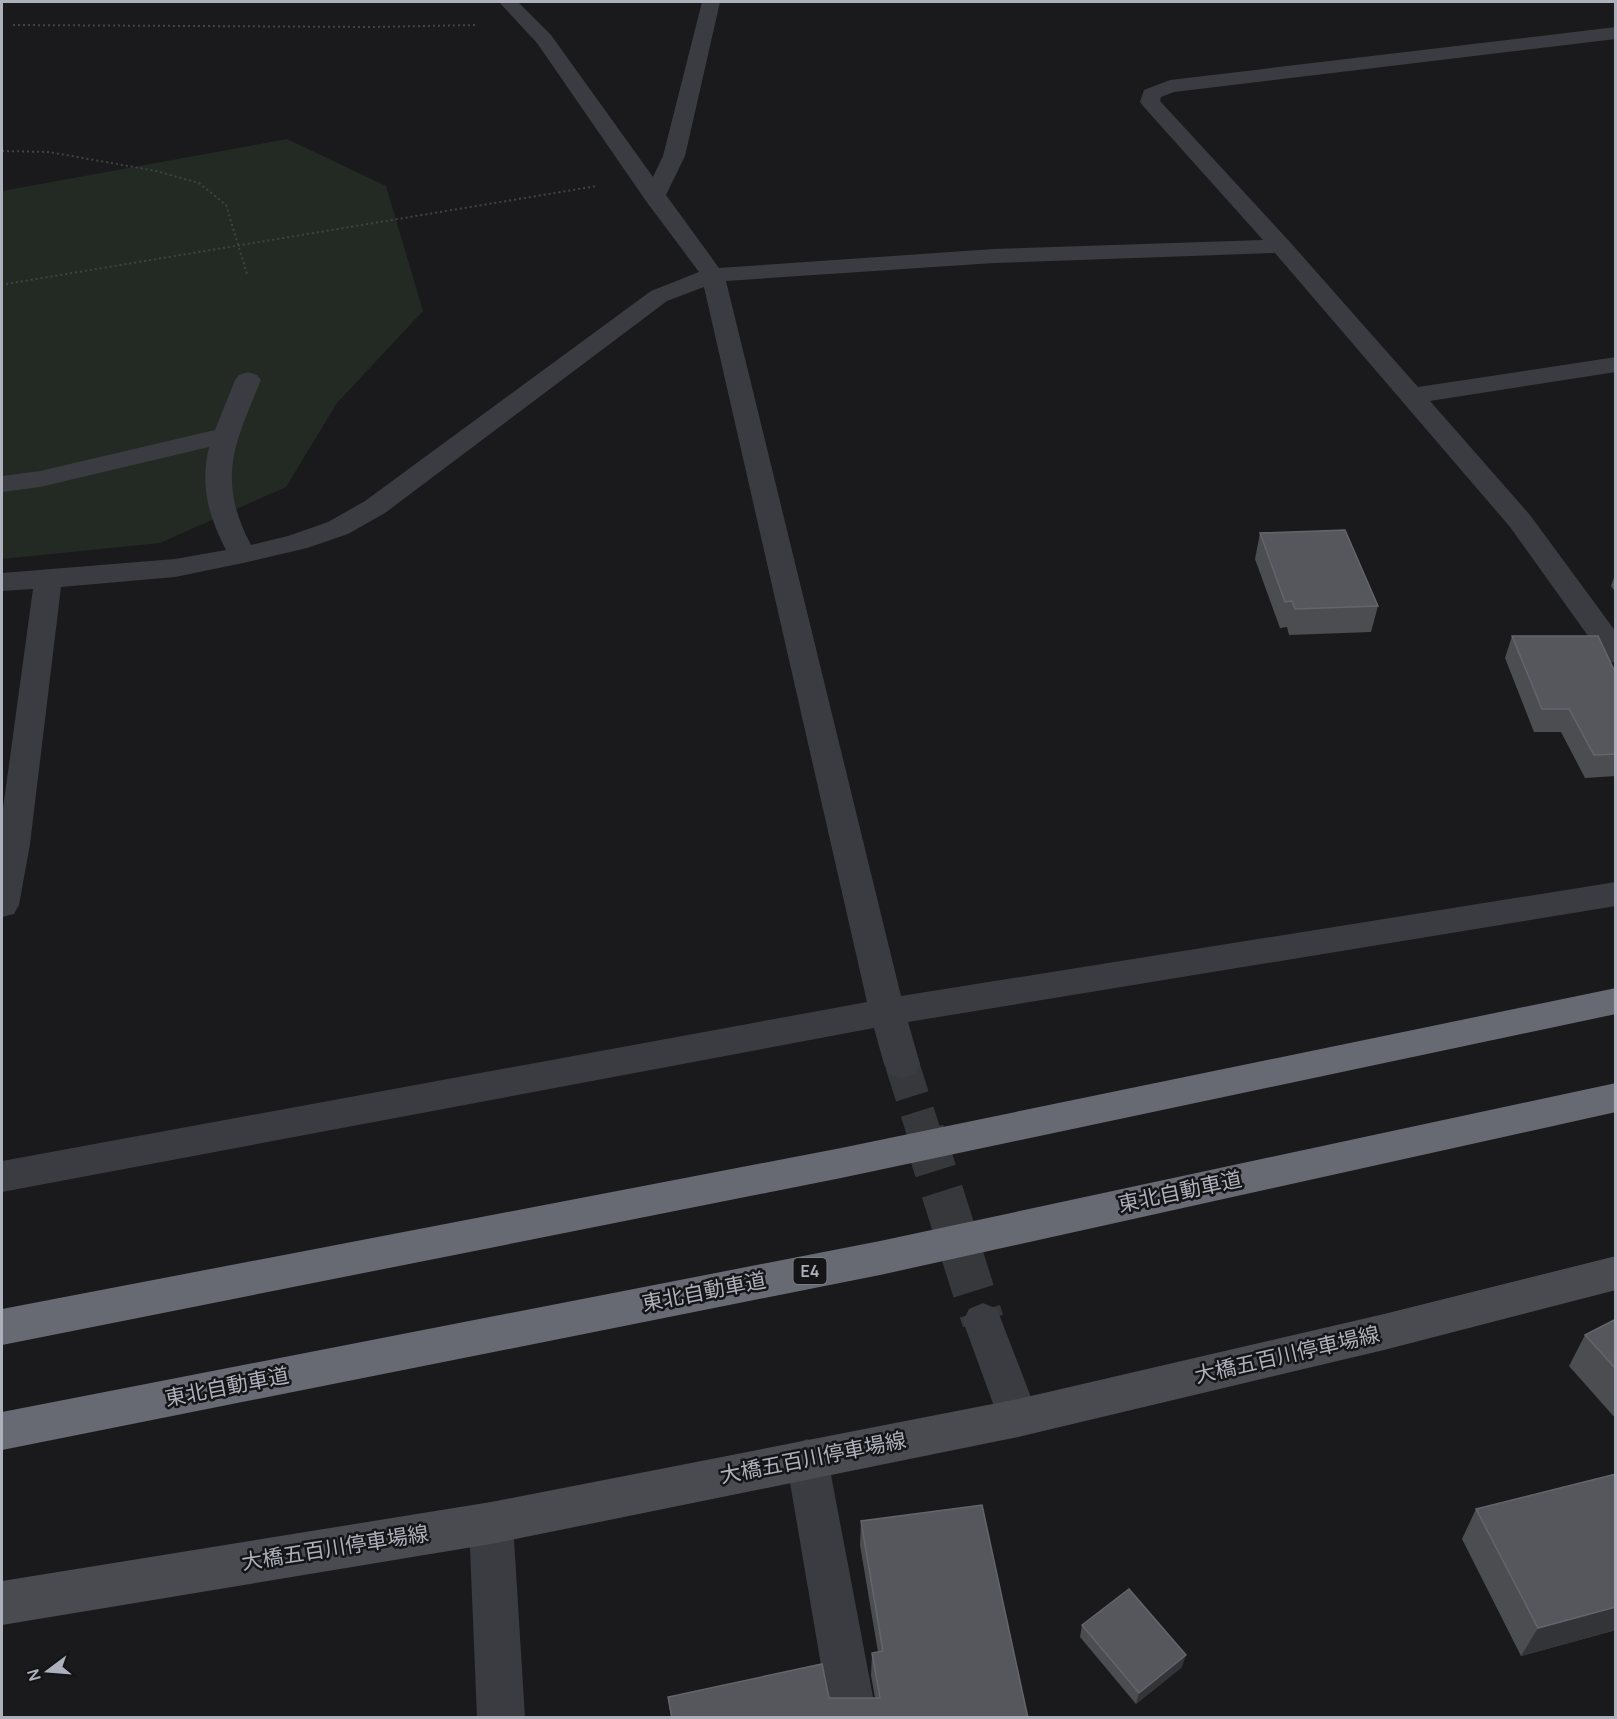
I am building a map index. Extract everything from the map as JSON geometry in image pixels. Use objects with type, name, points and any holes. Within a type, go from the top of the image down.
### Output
[{"type":"highway","points":[[2,1327],[841,1163],[1616,1001]]},
{"type":"highway","name":"東北自動車道","points":[[2,1431],[880,1258],[1616,1097]]},
{"type":"main road","name":"大橋五百川停車場線","points":[[2,1603],[491,1523],[1018,1418],[1384,1332],[1616,1273]]},
{"type":"street","points":[[508,2],[544,39],[654,196],[713,275],[887,1012],[902,1064]]},
{"type":"street","points":[[654,196],[674,156],[711,2]]},
{"type":"street","points":[[1616,33],[1170,86],[1151,94],[1150,102],[1281,246],[1520,521],[1616,654]]},
{"type":"street","points":[[2,582],[175,568],[297,542],[338,528],[375,507],[658,296],[713,275],[993,256],[1281,246]]},
{"type":"street","points":[[1412,396],[1616,364]]},
{"type":"street","points":[[243,555],[231,535],[216,492],[216,473],[226,435],[248,380]]},
{"type":"street","points":[[2,484],[40,479],[226,435]]},
{"type":"street","points":[[2,905],[14,844],[48,580]]},
{"type":"street","points":[[2,1177],[887,1012],[1616,894]]},
{"type":"street","points":[[983,1321],[1018,1418]]},
{"type":"street","points":[[807,1459],[854,1718]]},
{"type":"street","points":[[491,1523],[501,1718]]},
{"type":"path","points":[[13,25],[373,27],[531,24]]},
{"type":"path","points":[[2,151],[50,152],[156,171],[199,183],[226,205],[247,274]]},
{"type":"path","points":[[6,284],[642,178]]},
{"type":"shaded area","points":[[287,139],[386,186],[423,311],[337,403],[286,487],[160,543],[2,559],[2,191]]},
{"type":"building","points":[[1345,530],[1378,606],[1295,609],[1292,601],[1285,602],[1260,533]]},
{"type":"building","points":[[1512,636],[1598,636],[1616,674],[1616,754],[1594,755],[1569,709],[1542,709]]},
{"type":"building","points":[[1616,1319],[1616,1369],[1585,1335]]},
{"type":"building","points":[[1616,1474],[1616,1607],[1538,1628],[1476,1509]]},
{"type":"building","points":[[982,1505],[1028,1718],[672,1718],[668,1697],[822,1664],[829,1698],[880,1698],[872,1653],[883,1651],[861,1521]]},
{"type":"building","points":[[1129,1589],[1186,1655],[1139,1693],[1082,1625]]},
{"type":"tunnel","points":[[902,1064],[924,1133]]},
{"type":"tunnel","points":[[923,1131],[983,1321]]}]
